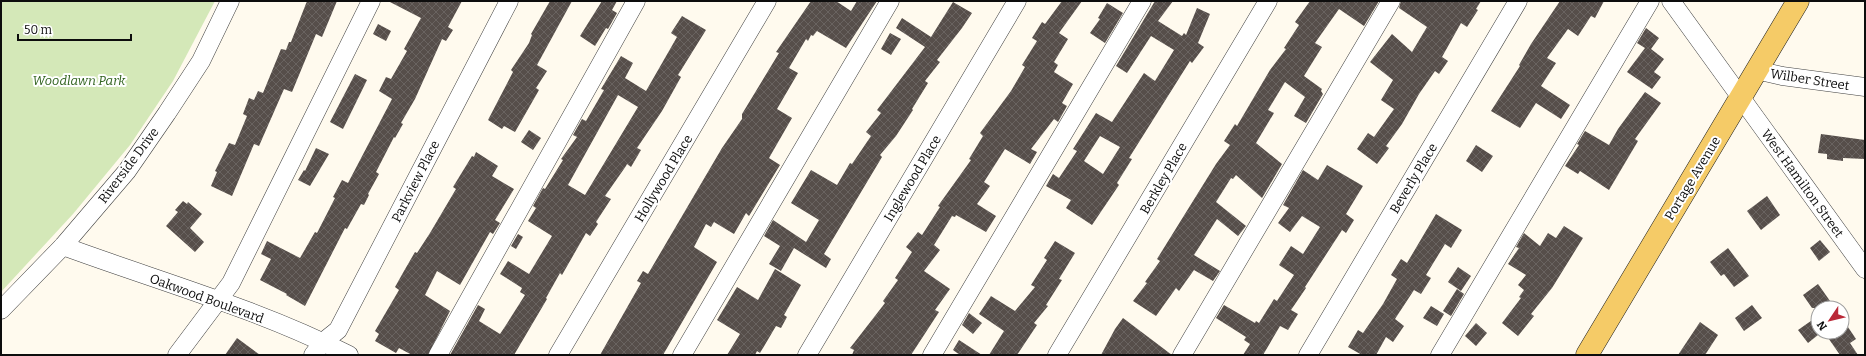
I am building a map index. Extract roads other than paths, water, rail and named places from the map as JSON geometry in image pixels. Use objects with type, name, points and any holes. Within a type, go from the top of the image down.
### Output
[{"type":"main road","name":"Portage Avenue","points":[[1587,355],[1798,1]]},
{"type":"street","name":"Riverside Drive","points":[[1,310],[63,246],[127,171],[201,61],[230,1]]},
{"type":"street","points":[[177,355],[219,301],[231,283],[371,1]]},
{"type":"street","name":"Parkview Place","points":[[318,348],[338,330],[509,1]]},
{"type":"street","points":[[438,355],[636,1]]},
{"type":"street","name":"Hollywood Place","points":[[558,355],[767,1]]},
{"type":"street","points":[[682,355],[890,1]]},
{"type":"street","name":"Inglewood Place","points":[[807,355],[1017,1]]},
{"type":"street","points":[[932,355],[1142,1]]},
{"type":"street","name":"Berkley Place","points":[[1057,355],[1268,1]]},
{"type":"street","points":[[1182,355],[1391,1]]},
{"type":"street","name":"Beverly Place","points":[[1308,355],[1518,1]]},
{"type":"street","points":[[1440,355],[1650,1]]},
{"type":"street","name":"West Hamilton Street","points":[[1671,1],[1865,269]]},
{"type":"street","name":"Wilber Street","points":[[1756,70],[1782,76],[1865,87]]},
{"type":"street","name":"Oakwood Boulevard","points":[[63,246],[219,301],[318,348],[349,355]]},
{"type":"park label","name":"Woodlawn Park","points":[[79,80]]}]
